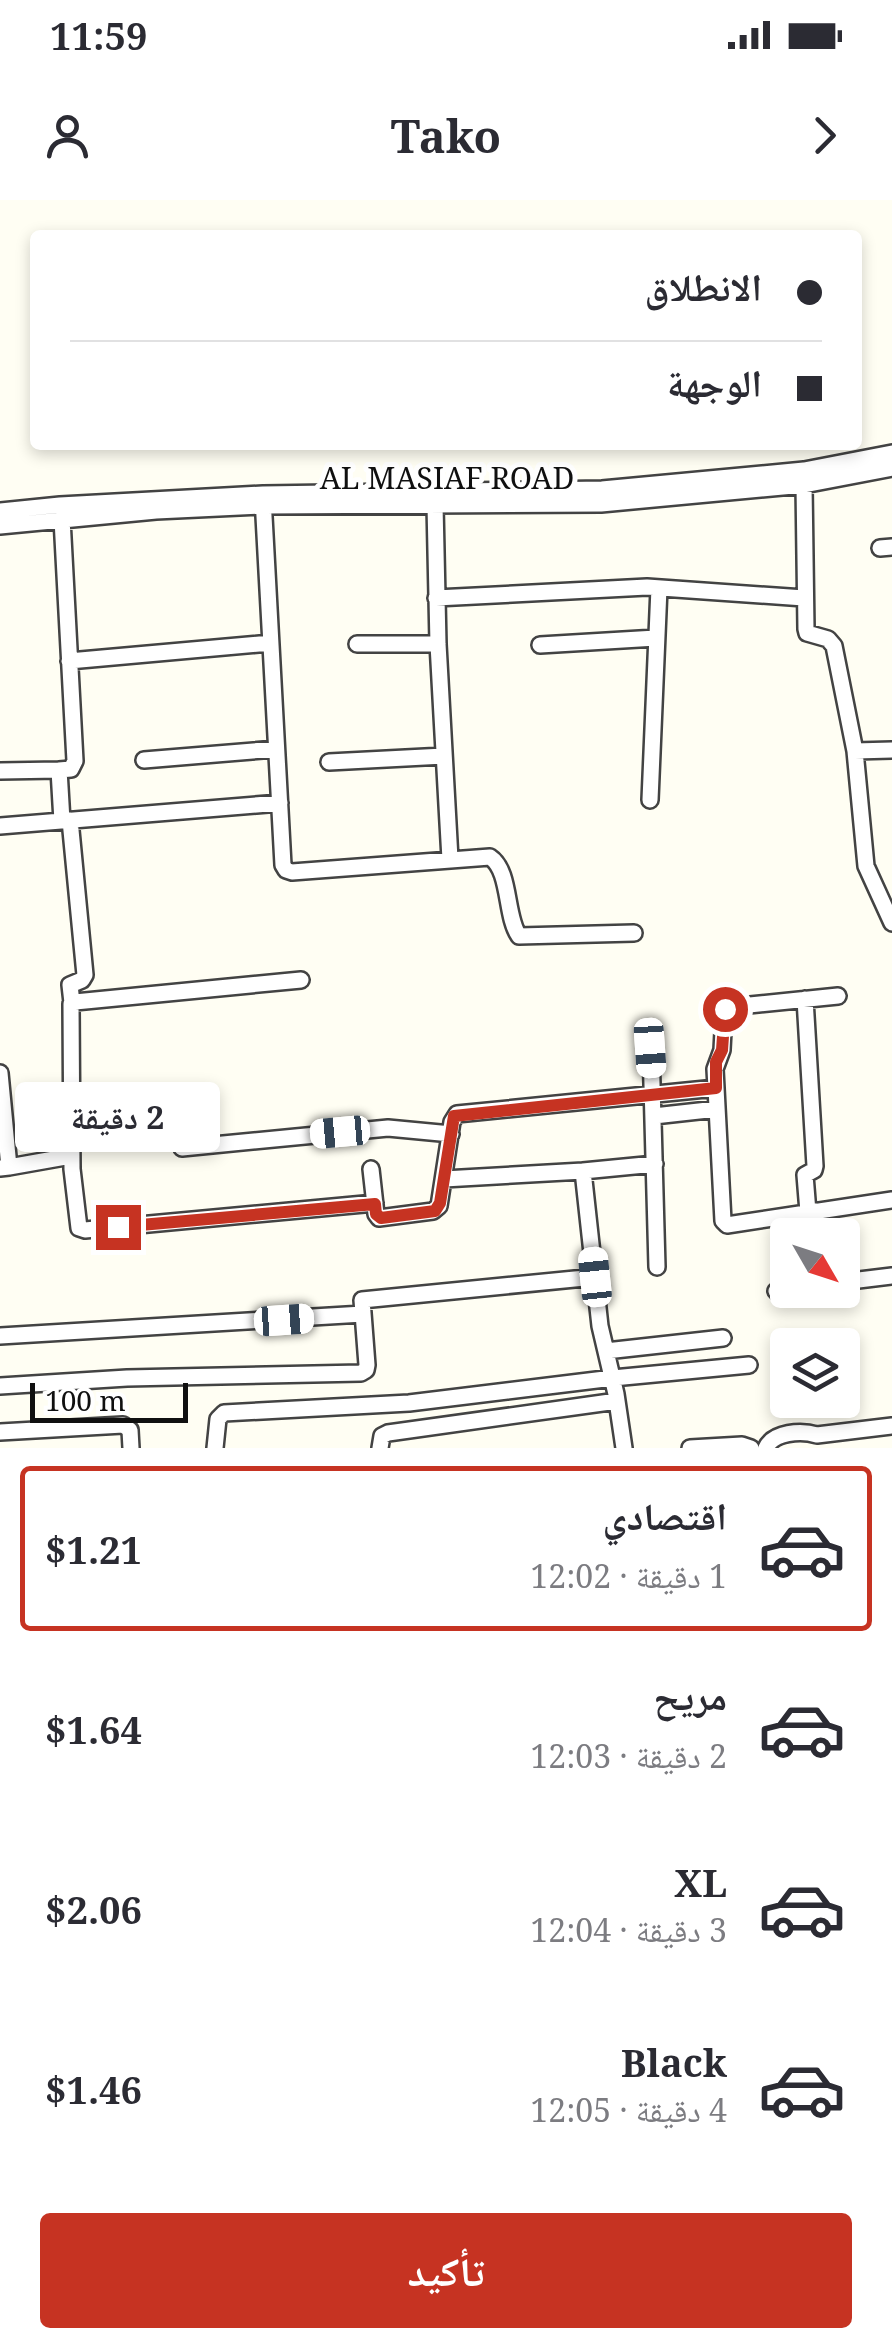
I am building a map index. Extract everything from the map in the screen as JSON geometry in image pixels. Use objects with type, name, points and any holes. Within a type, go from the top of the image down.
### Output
[{"type":"street","name":"AL MASIAF ROAD","points":[[0,511],[60,505],[602,489],[804,470],[892,453]]},
{"type":"street","name":"AL MASIAF ROAD","points":[[0,526],[263,500],[601,504],[804,485],[892,468]]},
{"type":"street","points":[[804,485],[804,598],[808,634],[828,639],[834,646],[854,752],[866,866],[892,922]]},
{"type":"street","points":[[263,500],[283,865],[289,872],[490,857],[496,860],[510,897],[513,928],[518,936],[634,933]]},
{"type":"street","points":[[435,505],[450,860]]},
{"type":"street","points":[[0,771],[71,769],[75,761],[62,519]]},
{"type":"street","points":[[436,598],[658,588],[804,598]]},
{"type":"street","points":[[650,800],[658,588]]},
{"type":"street","points":[[540,645],[656,638]]},
{"type":"street","points":[[69,661],[270,643]]},
{"type":"street","points":[[357,644],[438,644]]},
{"type":"street","points":[[144,760],[276,749]]},
{"type":"street","points":[[854,752],[892,750]]},
{"type":"street","points":[[328,762],[444,756]]},
{"type":"street","points":[[59,770],[86,974],[70,985],[72,1156],[78,1226],[82,1230],[375,1204]]},
{"type":"street","points":[[0,826],[280,803]]},
{"type":"street","points":[[72,1003],[300,980]]},
{"type":"street","points":[[838,996],[725,1009],[722,1050],[716,1062],[724,1224],[892,1200]]},
{"type":"street","points":[[804,999],[816,1166],[805,1175],[814,1218]]},
{"type":"street","points":[[650,1048],[657,1267]]},
{"type":"street","points":[[0,1073],[5,1167],[72,1156]]},
{"type":"street","points":[[372,1169],[376,1214],[381,1218],[435,1211],[453,1118],[457,1114],[716,1088]]},
{"type":"street","points":[[654,1116],[717,1109]]},
{"type":"street","points":[[182,1148],[388,1128],[451,1134]]},
{"type":"street","points":[[444,1179],[654,1164]]},
{"type":"street","points":[[582,1171],[606,1352],[624,1448]]},
{"type":"street","points":[[860,1280],[892,1276]]},
{"type":"street","points":[[0,1386],[127,1378],[361,1373],[368,1365],[362,1300],[595,1277]]},
{"type":"street","points":[[0,1336],[363,1314]]},
{"type":"street","points":[[606,1352],[723,1338]]},
{"type":"street","points":[[215,1448],[222,1414],[408,1403],[749,1365]]},
{"type":"street","points":[[297,1375],[300,1409]]},
{"type":"street","points":[[380,1448],[382,1436],[388,1433],[617,1401]]},
{"type":"street","points":[[0,1432],[124,1424],[130,1430],[131,1448]]},
{"type":"street","points":[[766,1448],[772,1438],[789,1434],[817,1435],[892,1426]]},
{"type":"street","points":[[690,1448],[751,1448]]},
{"type":"route","points":[[118,1227],[375,1204],[379,1218],[435,1211],[440,1203],[454,1116],[716,1088],[725,1009]]}]
